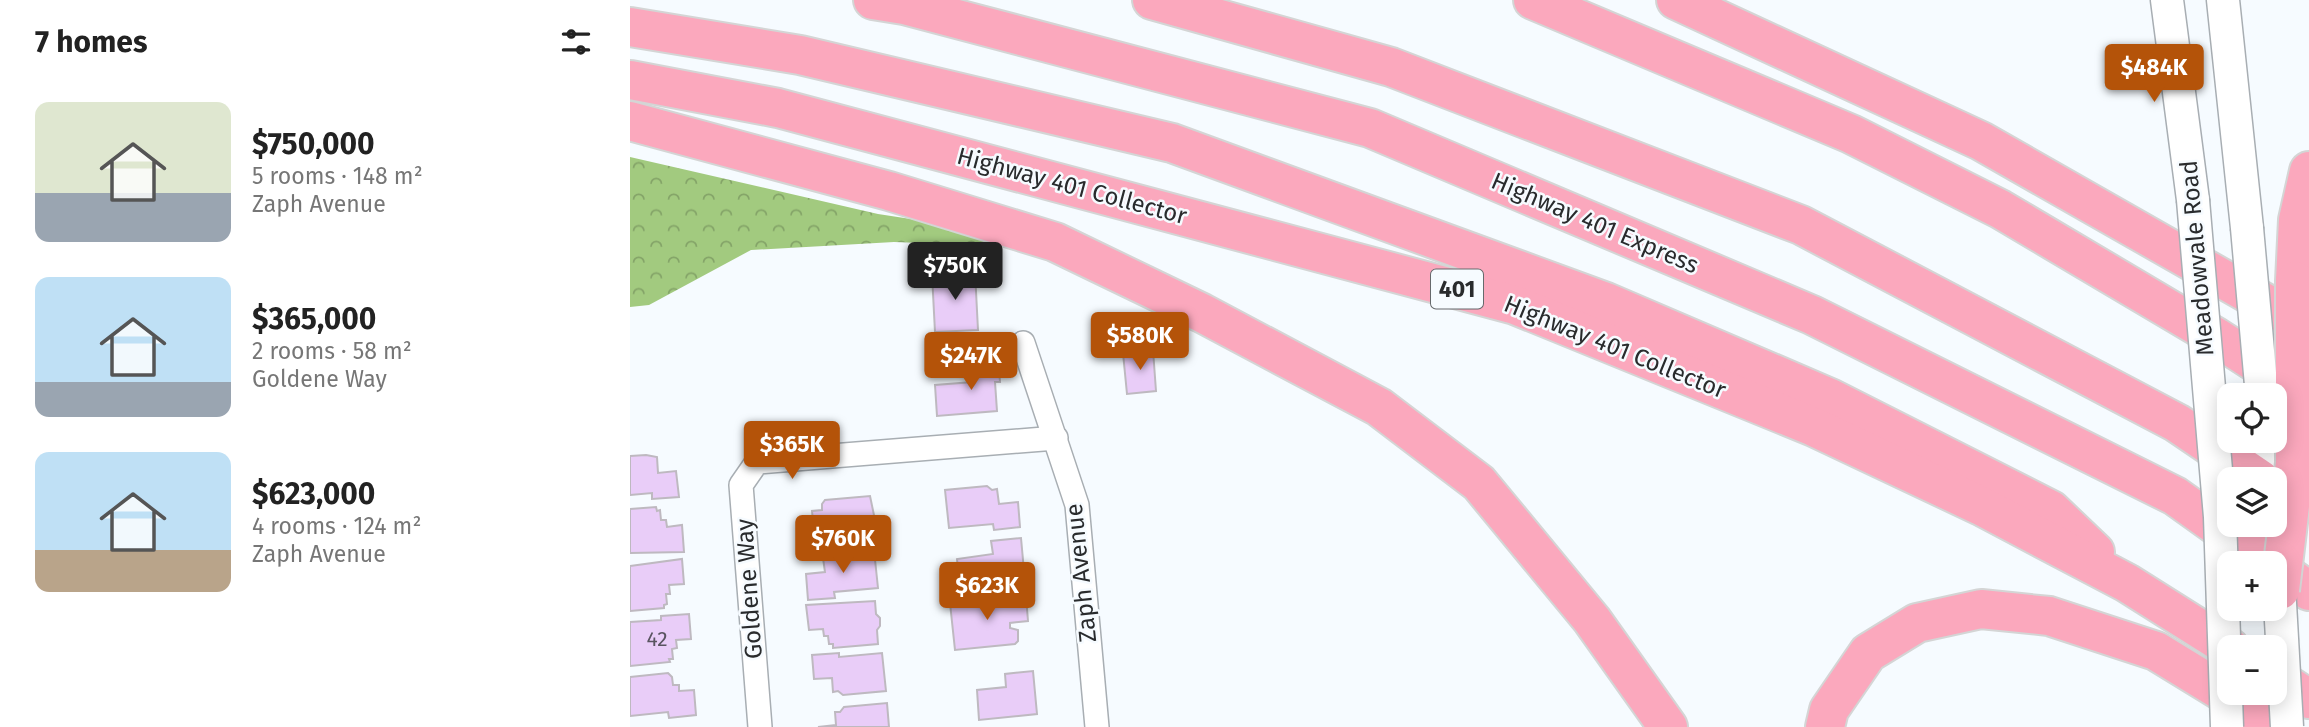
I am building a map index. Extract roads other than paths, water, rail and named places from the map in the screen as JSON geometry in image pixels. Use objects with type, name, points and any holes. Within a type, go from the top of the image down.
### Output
[{"type":"highway","name":"Highway 401 Express","points":[[873,0],[904,5],[1370,128],[1812,315],[2175,496],[2247,551]]},
{"type":"highway","points":[[1152,0],[1391,67],[1801,225],[2177,423],[2242,467]]},
{"type":"highway","points":[[1533,0],[1851,134],[2000,209],[2216,337],[2309,398]]},
{"type":"highway","points":[[1676,0],[1981,141],[2309,328]]},
{"type":"highway","points":[[630,27],[800,55],[1172,143],[1606,302],[1830,398],[2051,510],[2127,583]]},
{"type":"highway","name":"Highway 401 Collector","points":[[630,80],[778,108],[1515,305],[1814,427],[1981,506],[2127,583],[2217,640]]},
{"type":"highway","points":[[630,121],[889,191],[1055,242],[1202,313],[1379,407],[1479,483],[1592,620],[1668,727]]},
{"type":"highway","points":[[2286,551],[2295,463],[2295,281],[2298,220],[2309,171]]},
{"type":"highway","points":[[2287,497],[2309,512]]},
{"type":"highway","points":[[1825,727],[1829,710],[1868,653],[1917,623],[1982,609],[2049,616],[2156,651],[2280,727]]},
{"type":"highway","points":[[2287,685],[2309,699]]},
{"type":"main road","name":"Meadowvale Road","points":[[2167,0],[2193,200],[2220,517],[2227,727]]},
{"type":"main road","name":"Meadowvale Road","points":[[2222,0],[2261,383]]},
{"type":"main road","points":[[2284,621],[2287,727]]},
{"type":"street","name":"Zaph Avenue","points":[[1023,343],[1077,505],[1097,727]]},
{"type":"street","name":"Goldene Way","points":[[760,727],[741,485],[757,462],[1056,438]]}]
